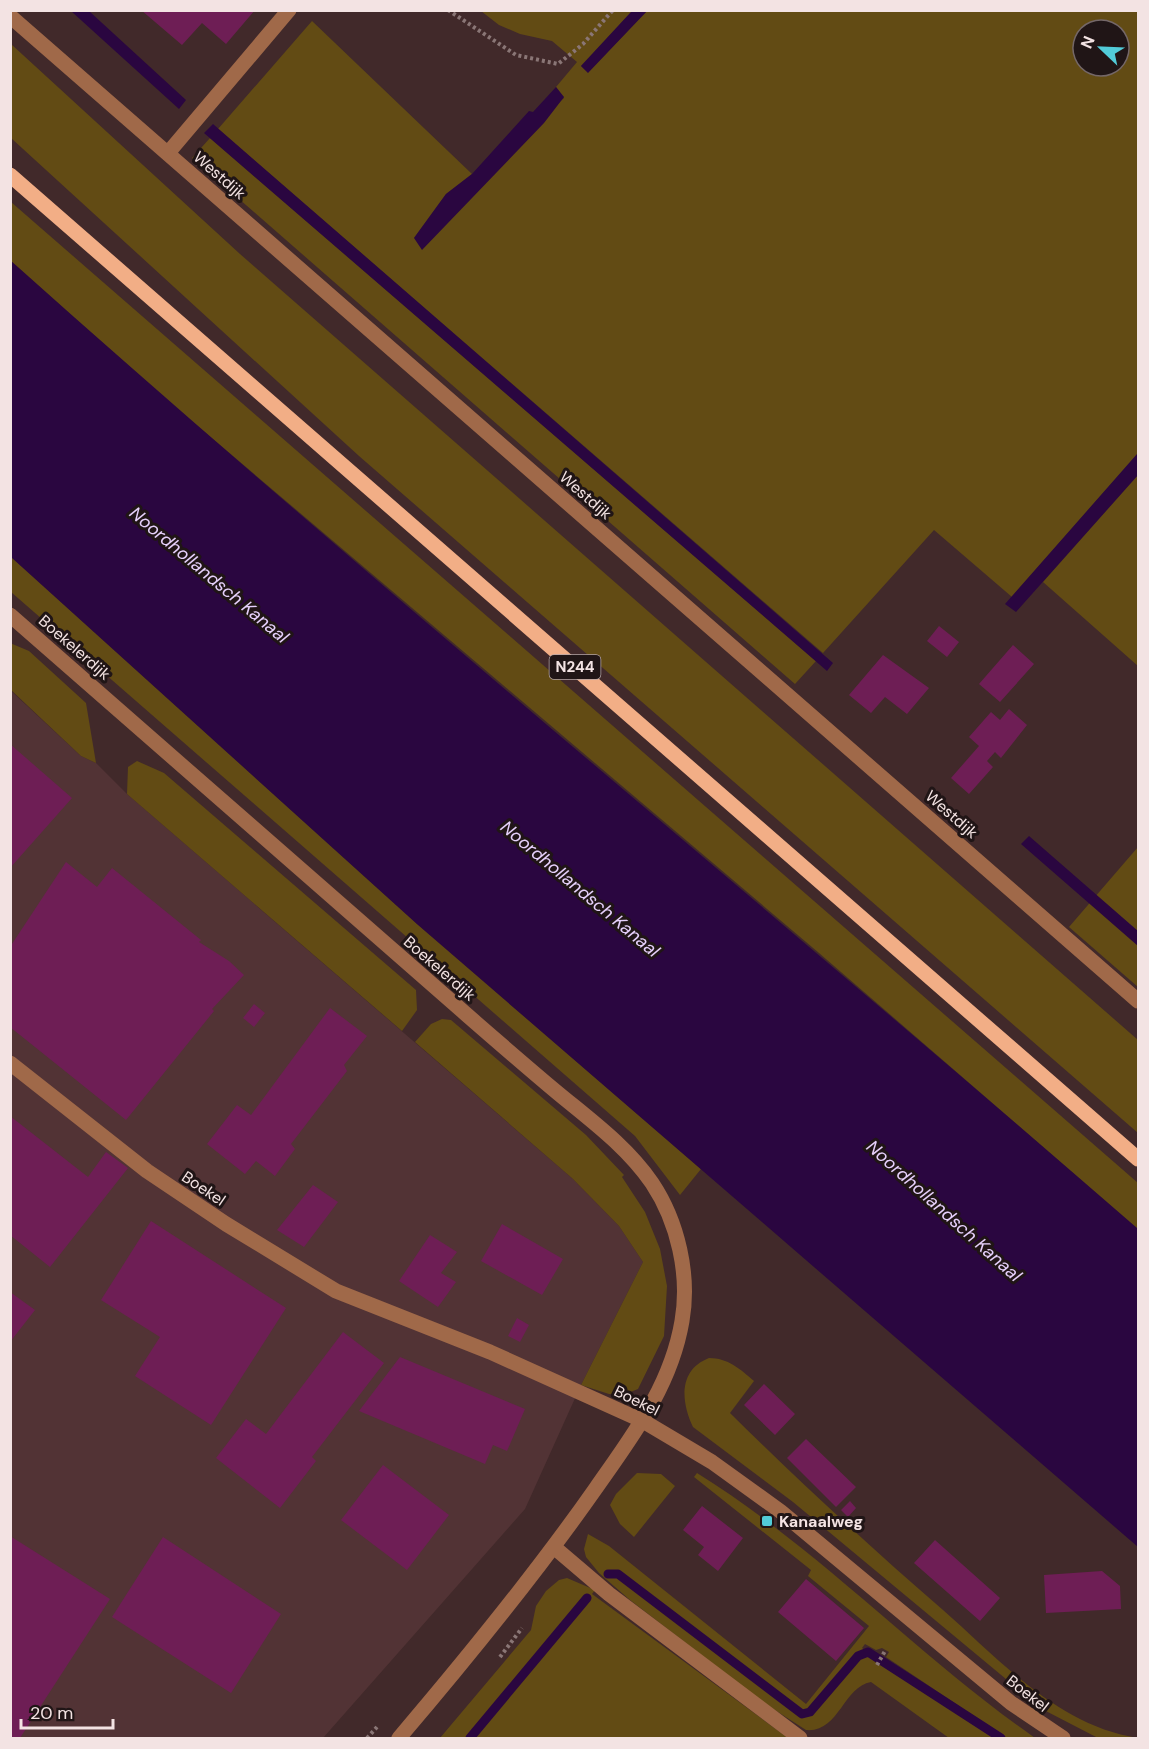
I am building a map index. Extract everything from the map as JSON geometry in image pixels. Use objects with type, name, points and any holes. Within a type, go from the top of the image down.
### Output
[{"type":"main road","name":"N244","points":[[10,176],[1138,1159]]},
{"type":"street","points":[[168,153],[289,10]]},
{"type":"street","name":"Westdijk","points":[[10,16],[1138,1001]]},
{"type":"street","name":"Boekelerdijk","points":[[10,615],[516,1058],[621,1145],[639,1166],[666,1209],[681,1256],[685,1294],[676,1351],[668,1375],[643,1422]]},
{"type":"street","name":"Boekel","points":[[10,1063],[147,1171],[226,1224],[336,1291],[490,1352],[643,1422],[712,1462],[780,1511],[1011,1703],[1064,1738]]},
{"type":"street","points":[[399,1738],[555,1548],[643,1422]]},
{"type":"street","points":[[555,1548],[609,1594],[800,1738]]},
{"type":"path","points":[[448,10],[516,55],[558,64],[583,44],[613,10]]},
{"type":"path","points":[[877,1665],[885,1651]]},
{"type":"shaded area","points":[[481,11],[632,11],[581,66],[588,72],[647,11],[1138,11],[1138,453],[1012,597],[934,530],[823,653],[218,129],[312,21],[472,174],[446,194],[414,238],[564,98],[556,87],[577,62],[552,41],[520,34],[499,25]]},
{"type":"shaded area","points":[[11,44],[240,254],[1138,1040],[1138,1133],[359,456],[11,138]]},
{"type":"shaded area","points":[[210,138],[816,661],[795,684],[192,158]]},
{"type":"shaded area","points":[[11,202],[1138,1183],[1138,1229],[819,953],[168,401],[11,261]]},
{"type":"shaded area","points":[[1138,475],[1138,666],[1043,582]]},
{"type":"shaded area","points":[[11,557],[417,924],[701,1169],[680,1195],[635,1136],[11,592]]},
{"type":"shaded area","points":[[10,643],[29,651],[86,703],[96,763],[81,756],[11,690]]},
{"type":"shaded area","points":[[10,690],[81,756],[96,763],[127,794],[573,1179],[619,1226],[643,1262],[581,1385],[525,1509],[323,1738],[11,1738]]},
{"type":"shaded area","points":[[137,761],[164,773],[416,990],[417,1010],[402,1031],[127,794],[128,767]]},
{"type":"shaded area","points":[[1138,847],[1138,987],[1069,927]]},
{"type":"shaded area","points":[[442,1019],[451,1020],[586,1135],[624,1175],[622,1177],[645,1212],[660,1249],[667,1286],[664,1336],[638,1389],[623,1395],[609,1394],[581,1385],[643,1262],[619,1226],[573,1179],[415,1042],[431,1024]]},
{"type":"shaded area","points":[[709,1358],[728,1362],[754,1381],[730,1413],[835,1513],[1009,1670],[1056,1706],[1082,1720],[1109,1731],[1138,1738],[1098,1738],[1042,1709],[793,1502],[693,1427],[686,1407],[687,1379],[699,1363]]},
{"type":"shaded area","points":[[637,1473],[661,1474],[675,1486],[634,1537],[620,1524],[610,1505],[616,1494]]},
{"type":"shaded area","points":[[697,1473],[785,1535],[950,1673],[1035,1738],[1007,1738],[886,1657],[889,1652],[882,1648],[876,1650],[865,1644],[862,1648],[911,1684],[994,1738],[949,1738],[871,1682],[854,1692],[826,1724],[817,1729],[806,1730],[764,1703],[630,1600],[599,1573],[586,1557],[584,1549],[588,1534],[609,1546],[806,1704],[869,1626],[808,1576],[811,1570],[694,1477]]},
{"type":"shaded area","points":[[567,1578],[595,1590],[592,1594],[788,1738],[440,1738],[531,1630],[536,1606],[546,1591],[559,1580]]},
{"type":"water","points":[[71,11],[89,11],[186,100],[179,109]]},
{"type":"water","points":[[632,11],[647,11],[588,73],[581,66]]},
{"type":"water","points":[[556,87],[564,97],[544,123],[422,250],[414,238],[446,194],[472,174],[529,111],[533,112]]},
{"type":"water","points":[[213,124],[833,663],[827,671],[204,133]]},
{"type":"water","name":"Noordhollandsch Kanaal","points":[[11,261],[290,506],[1138,1229],[1138,1547],[417,924],[11,557]]},
{"type":"water","points":[[1138,453],[1138,475],[1016,612],[1005,604]]},
{"type":"water","points":[[1029,836],[1138,931],[1138,946],[1021,844]]},
{"type":"building","points":[[141,10],[255,10],[226,44],[202,23],[182,45]]},
{"type":"building","points":[[939,626],[959,642],[947,657],[927,641]]},
{"type":"building","points":[[1013,645],[1034,664],[1000,702],[979,684]]},
{"type":"building","points":[[883,655],[929,688],[907,714],[885,697],[871,713],[849,695]]},
{"type":"building","points":[[1009,709],[1027,725],[1001,758],[995,752],[987,761],[993,767],[969,794],[951,778],[979,746],[969,737],[991,712],[1000,720]]},
{"type":"building","points":[[10,744],[72,798],[10,868]]},
{"type":"building","points":[[66,862],[97,887],[112,868],[201,940],[199,942],[229,961],[244,975],[212,1009],[214,1011],[126,1120],[10,1027],[10,947]]},
{"type":"building","points":[[254,1004],[265,1013],[254,1027],[243,1018]]},
{"type":"building","points":[[330,1008],[367,1036],[344,1065],[347,1071],[291,1144],[295,1149],[275,1176],[256,1161],[245,1174],[207,1144],[237,1105],[251,1115]]},
{"type":"building","points":[[10,1116],[88,1177],[106,1152],[128,1168],[50,1267],[10,1235]]},
{"type":"building","points":[[313,1185],[338,1202],[304,1247],[277,1230]]},
{"type":"building","points":[[151,1221],[286,1308],[211,1425],[135,1376],[160,1337],[101,1300]]},
{"type":"building","points":[[502,1224],[563,1259],[542,1295],[481,1261]]},
{"type":"building","points":[[430,1235],[457,1252],[441,1273],[456,1282],[438,1307],[399,1281]]},
{"type":"building","points":[[10,1292],[35,1310],[10,1342]]},
{"type":"building","points":[[517,1318],[529,1325],[520,1342],[508,1336]]},
{"type":"building","points":[[343,1332],[384,1363],[312,1457],[316,1461],[280,1508],[216,1458],[246,1419],[266,1434]]},
{"type":"building","points":[[400,1357],[525,1409],[507,1451],[493,1445],[485,1464],[359,1411]]},
{"type":"building","points":[[764,1384],[795,1414],[775,1435],[744,1405]]},
{"type":"building","points":[[806,1439],[856,1487],[836,1507],[787,1458]]},
{"type":"building","points":[[383,1465],[449,1515],[407,1570],[341,1520]]},
{"type":"building","points":[[850,1501],[856,1508],[848,1517],[841,1510]]},
{"type":"building","points":[[702,1506],[743,1538],[718,1571],[698,1555],[704,1547],[683,1530]]},
{"type":"building","points":[[10,1536],[110,1599],[20,1738],[10,1738]]},
{"type":"building","points":[[163,1537],[281,1614],[231,1693],[112,1617]]},
{"type":"building","points":[[935,1540],[1000,1598],[980,1621],[914,1563]]},
{"type":"building","points":[[1102,1571],[1120,1586],[1121,1609],[1046,1613],[1044,1575]]},
{"type":"building","points":[[806,1579],[864,1628],[836,1661],[778,1612]]},
{"type":"waterway","points":[[608,1574],[618,1574],[802,1714],[810,1712],[858,1656],[868,1652],[1001,1738]]},
{"type":"waterway","points":[[470,1738],[587,1598]]},
{"type":"place","name":"Kanaalweg","points":[[767,1521]]}]
